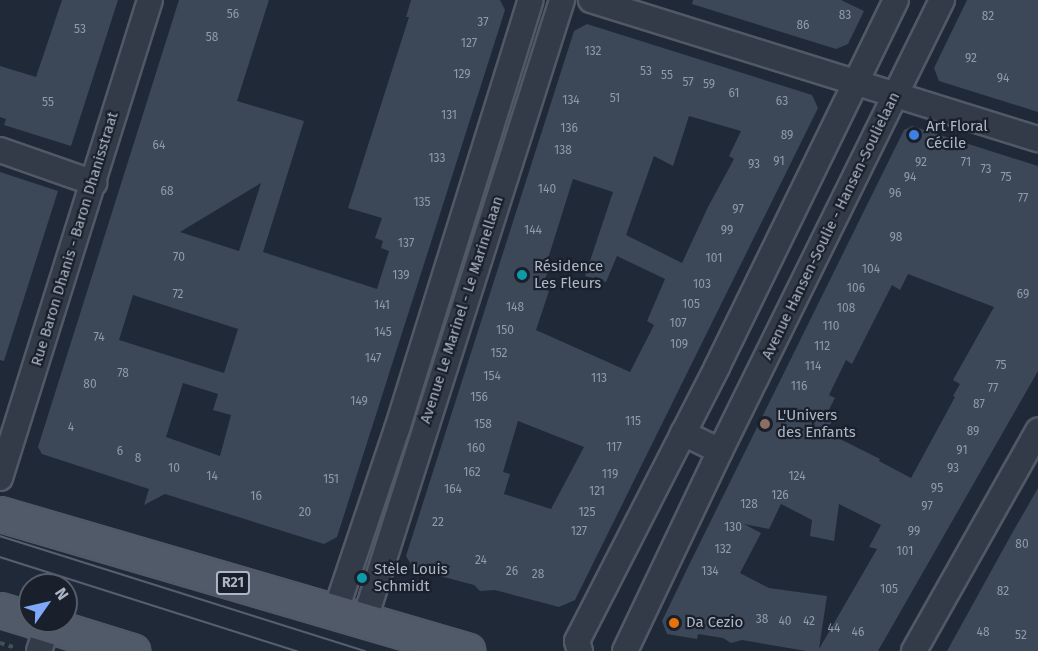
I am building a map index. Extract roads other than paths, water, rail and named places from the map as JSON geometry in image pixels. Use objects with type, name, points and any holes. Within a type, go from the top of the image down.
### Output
[{"type":"main road","name":"R21","points":[[0,514],[467,651]]},
{"type":"main road","points":[[0,610],[18,622]]},
{"type":"main road","points":[[34,633],[132,651]]},
{"type":"street","name":"Rue Baron Dhanis - Baron Dhanisstraat","points":[[0,478],[150,0]]},
{"type":"street","name":"Avenue Le Marinel - Le Marinellaan","points":[[350,617],[400,418],[531,0]]},
{"type":"street","name":"Avenue Le Marinel - Le Marinellaan","points":[[350,617],[562,0]]},
{"type":"street","points":[[591,0],[1038,139]]},
{"type":"street","points":[[580,651],[577,641],[683,433],[896,0]]},
{"type":"street","name":"Avenue Hansen-Soulie - Hansen-Soulielaan","points":[[625,651],[720,451],[942,0]]},
{"type":"street","points":[[0,150],[94,183]]},
{"type":"street","points":[[914,651],[1038,431]]},
{"type":"street","points":[[683,433],[720,451]]},
{"type":"tram line","points":[[0,536],[365,651]]},
{"type":"tram line","points":[[0,557],[297,651]]},
{"type":"place","name":"Art Floral Cécile","points":[[914,135]]},
{"type":"place","name":"Résidence Les Fleurs","points":[[522,275]]},
{"type":"place","name":"L'Univers des Enfants","points":[[765,424]]},
{"type":"place","name":"Stèle Louis Schmidt","points":[[362,578]]},
{"type":"place","name":"Da Cezio","points":[[674,623]]}]
